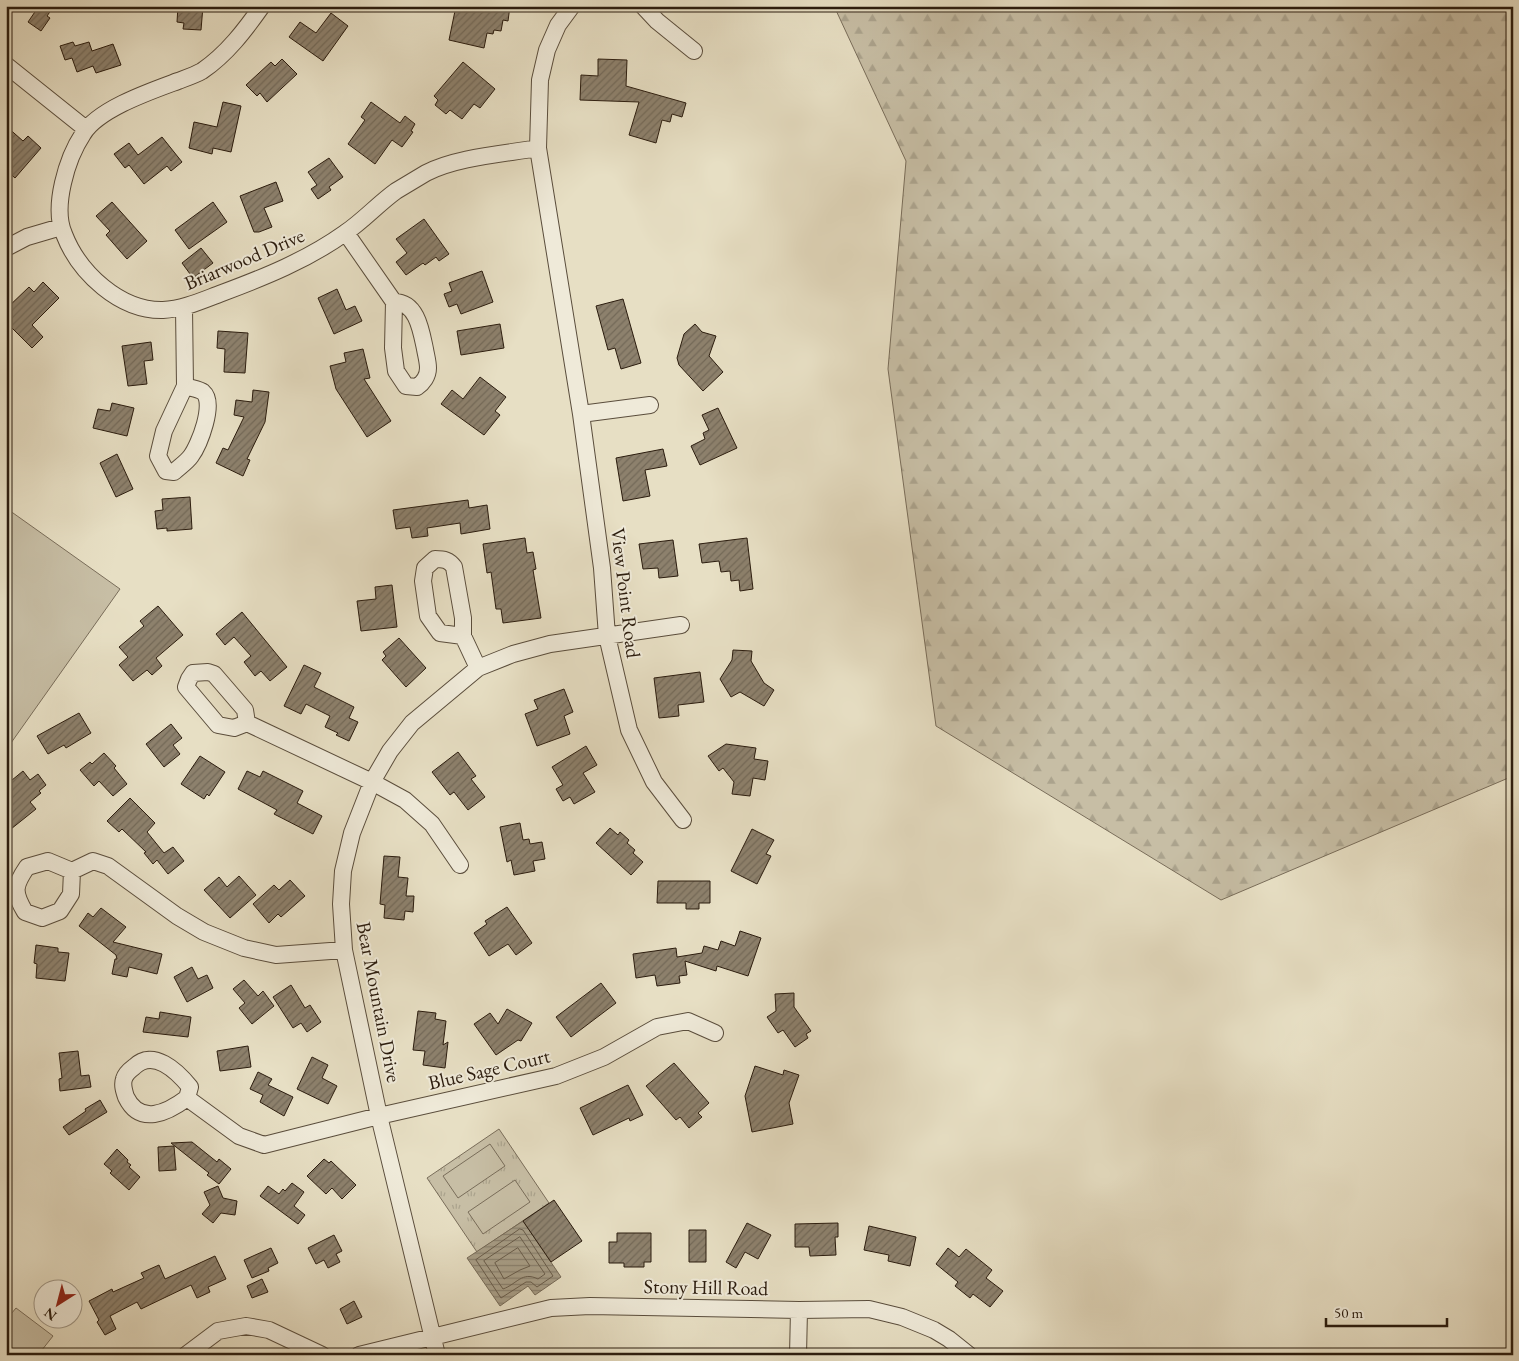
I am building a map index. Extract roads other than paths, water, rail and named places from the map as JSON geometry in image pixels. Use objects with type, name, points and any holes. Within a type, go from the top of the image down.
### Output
[{"type":"street","name":"Briarwood Drive","points":[[262,6],[232,45],[201,72],[142,94],[112,109],[86,129],[66,168],[61,193],[60,227],[69,248],[86,271],[114,295],[140,307],[162,310],[184,308],[299,262],[346,233],[395,192],[428,172],[456,162],[538,148]]},
{"type":"street","name":"View Point Road","points":[[572,6],[558,25],[547,50],[540,80],[538,148],[581,414],[602,568],[607,636],[629,730],[654,782],[684,820]]},
{"type":"street","points":[[643,6],[657,21],[694,50]]},
{"type":"street","points":[[6,65],[86,129]]},
{"type":"street","points":[[6,248],[27,237],[60,227]]},
{"type":"street","points":[[346,233],[394,302]]},
{"type":"street","name":"Briarwood Drive","points":[[184,308],[185,386],[164,431],[158,456],[166,470],[174,472],[192,454],[205,424],[208,407],[207,398],[203,391],[185,386]]},
{"type":"street","points":[[581,414],[650,405]]},
{"type":"street","name":"Bear Mountain Drive","points":[[437,1355],[380,1116],[344,950],[341,904],[343,871],[352,833],[372,782],[390,751],[412,723],[478,668],[514,654],[550,644],[681,625]]},
{"type":"street","points":[[463,636],[478,668]]},
{"type":"street","points":[[247,723],[372,782],[404,800],[432,824],[460,865]]},
{"type":"street","points":[[72,872],[92,861],[108,866],[176,916],[204,932],[244,948],[276,955],[344,950]]},
{"type":"street","name":"Blue Sage Court","points":[[187,1098],[239,1136],[264,1145],[380,1116],[556,1076],[604,1057],[657,1027],[688,1021],[715,1032]]},
{"type":"street","name":"Stony Hill Road","points":[[359,1355],[551,1308],[590,1306],[799,1310],[869,1309],[902,1316],[934,1330],[969,1355]]},
{"type":"street","points":[[798,1355],[799,1310]]},
{"type":"street","points":[[186,1355],[218,1332],[246,1326],[269,1330],[322,1355]]},
{"type":"water","points":[[523,1221],[561,1277],[535,1295],[528,1286],[500,1306],[467,1258]]}]
